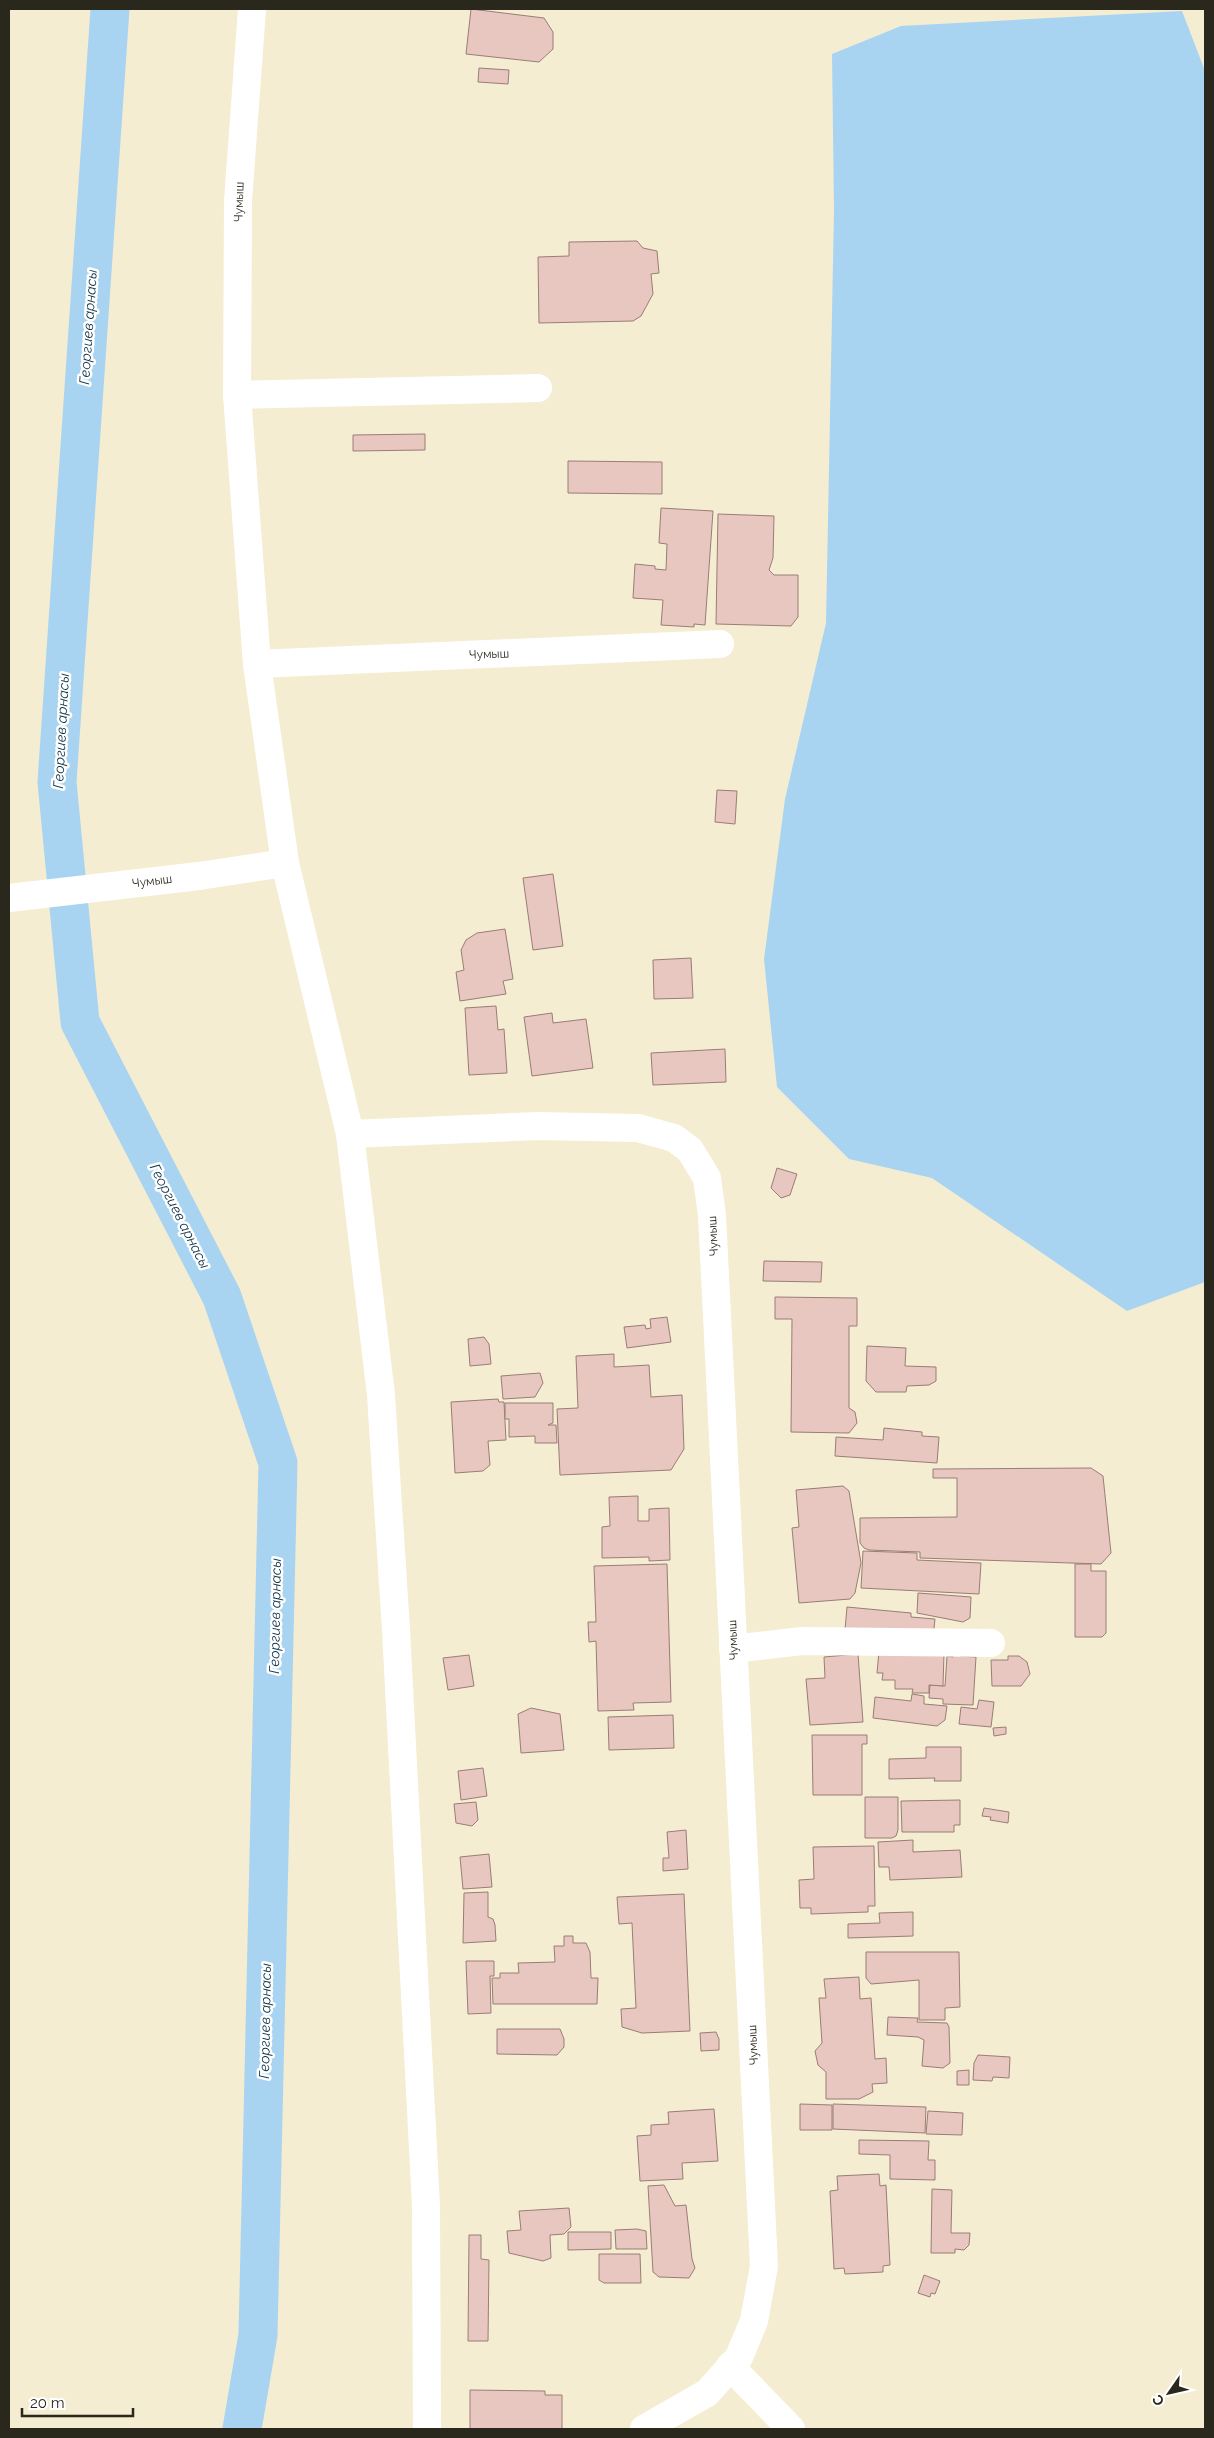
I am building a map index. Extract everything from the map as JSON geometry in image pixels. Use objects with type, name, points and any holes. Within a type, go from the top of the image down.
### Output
[{"type":"street","name":"Чумыш","points":[[9,898],[117,886],[285,863],[258,664],[236,395],[238,201],[252,9]]},
{"type":"street","points":[[236,395],[538,388]]},
{"type":"street","name":"Чумыш","points":[[258,664],[720,644]]},
{"type":"street","points":[[285,863],[350,1134],[381,1395],[396,1630],[426,2206],[427,2429]]},
{"type":"street","name":"Чумыш","points":[[350,1134],[538,1126],[638,1128],[674,1138],[690,1150],[707,1178],[712,1215],[764,2266],[754,2321],[739,2356],[707,2393],[644,2429]]},
{"type":"street","points":[[733,1649],[802,1640],[992,1643]]},
{"type":"street","points":[[730,2366],[791,2429]]},
{"type":"water","points":[[1182,11],[1205,71],[1205,1282],[1127,1311],[932,1178],[849,1159],[777,1087],[764,959],[785,799],[826,623],[834,210],[832,54],[901,26]]},
{"type":"building","points":[[471,9],[544,18],[553,32],[553,49],[539,62],[466,54]]},
{"type":"building","points":[[479,68],[509,70],[508,84],[478,82]]},
{"type":"building","points":[[637,241],[643,248],[657,251],[659,273],[651,274],[653,294],[641,316],[633,321],[539,323],[538,257],[569,256],[569,242]]},
{"type":"building","points":[[425,434],[425,450],[353,451],[353,435]]},
{"type":"building","points":[[568,461],[662,462],[662,494],[568,493]]},
{"type":"building","points":[[661,508],[713,511],[705,625],[694,624],[694,627],[661,625],[663,600],[633,598],[635,564],[655,566],[655,569],[666,570],[667,544],[659,543]]},
{"type":"building","points":[[718,514],[774,516],[773,558],[769,570],[774,575],[798,575],[798,617],[791,626],[716,624]]},
{"type":"building","points":[[717,790],[737,791],[735,824],[715,822]]},
{"type":"building","points":[[553,874],[563,946],[533,950],[523,878]]},
{"type":"building","points":[[505,929],[513,979],[503,981],[506,994],[460,1001],[456,972],[464,970],[461,950],[466,940],[477,933]]},
{"type":"building","points":[[691,958],[693,998],[654,999],[653,960]]},
{"type":"building","points":[[496,1006],[498,1030],[504,1029],[507,1073],[469,1075],[465,1008]]},
{"type":"building","points":[[552,1013],[553,1023],[586,1019],[593,1068],[532,1076],[524,1017]]},
{"type":"building","points":[[725,1049],[726,1082],[653,1085],[651,1053]]},
{"type":"building","points":[[777,1168],[797,1174],[790,1195],[781,1198],[771,1188]]},
{"type":"building","points":[[764,1261],[822,1262],[821,1282],[763,1281]]},
{"type":"building","points":[[775,1297],[857,1298],[857,1326],[849,1326],[849,1408],[855,1412],[857,1423],[849,1433],[791,1432],[792,1319],[775,1319]]},
{"type":"building","points":[[667,1317],[671,1342],[627,1348],[624,1327],[645,1325],[646,1329],[651,1328],[650,1319]]},
{"type":"building","points":[[484,1337],[489,1344],[491,1364],[470,1366],[468,1339]]},
{"type":"building","points":[[867,1346],[906,1348],[905,1366],[936,1367],[936,1381],[929,1385],[907,1386],[906,1392],[876,1392],[866,1381]]},
{"type":"building","points":[[614,1354],[614,1367],[649,1365],[651,1397],[682,1395],[684,1449],[671,1470],[560,1475],[557,1409],[578,1408],[576,1356]]},
{"type":"building","points":[[540,1373],[543,1383],[535,1397],[503,1399],[501,1376]]},
{"type":"building","points":[[498,1399],[499,1402],[504,1402],[506,1440],[488,1441],[490,1465],[483,1471],[455,1473],[451,1402]]},
{"type":"building","points":[[505,1403],[553,1403],[553,1423],[548,1425],[556,1425],[557,1443],[535,1443],[535,1436],[509,1437],[509,1419],[505,1419]]},
{"type":"building","points":[[884,1428],[922,1432],[922,1436],[939,1437],[937,1463],[835,1456],[836,1437],[883,1440]]},
{"type":"building","points":[[1091,1468],[1103,1476],[1111,1553],[1101,1564],[920,1558],[920,1552],[869,1550],[860,1543],[860,1518],[957,1517],[957,1478],[933,1478],[933,1469]]},
{"type":"building","points":[[843,1486],[849,1491],[861,1563],[855,1593],[850,1599],[799,1603],[792,1528],[799,1527],[796,1490]]},
{"type":"building","points":[[638,1496],[638,1521],[649,1521],[649,1509],[669,1508],[670,1560],[649,1561],[649,1557],[602,1558],[602,1527],[610,1526],[609,1497]]},
{"type":"building","points":[[863,1551],[917,1553],[917,1560],[981,1563],[979,1594],[861,1588]]},
{"type":"building","points":[[667,1564],[671,1702],[633,1703],[634,1710],[598,1711],[596,1641],[589,1642],[588,1622],[596,1622],[594,1566]]},
{"type":"building","points":[[1075,1564],[1091,1564],[1091,1571],[1106,1571],[1106,1633],[1102,1637],[1075,1637]]},
{"type":"building","points":[[918,1593],[971,1597],[970,1618],[963,1622],[917,1613]]},
{"type":"building","points":[[847,1607],[911,1613],[911,1617],[935,1619],[933,1638],[845,1630]]},
{"type":"building","points":[[953,1649],[960,1656],[976,1657],[973,1705],[943,1704],[943,1699],[929,1698],[930,1685],[945,1686],[947,1656],[953,1657]]},
{"type":"building","points":[[879,1651],[944,1654],[943,1686],[929,1685],[929,1693],[912,1693],[913,1689],[895,1689],[895,1680],[882,1680],[883,1673],[877,1673]]},
{"type":"building","points":[[858,1654],[863,1722],[810,1725],[806,1679],[825,1678],[824,1657]]},
{"type":"building","points":[[469,1655],[474,1686],[448,1690],[443,1658]]},
{"type":"building","points":[[1008,1656],[1019,1656],[1027,1662],[1030,1674],[1021,1686],[992,1686],[991,1660],[1008,1660]]},
{"type":"building","points":[[912,1694],[924,1696],[924,1704],[947,1706],[945,1720],[937,1726],[873,1718],[875,1697],[911,1701]]},
{"type":"building","points":[[979,1700],[994,1702],[991,1727],[959,1724],[961,1707],[977,1709]]},
{"type":"building","points":[[531,1708],[560,1714],[564,1750],[521,1753],[518,1714]]},
{"type":"building","points":[[673,1715],[674,1748],[609,1750],[608,1717]]},
{"type":"building","points":[[1006,1727],[1006,1734],[994,1736],[993,1728]]},
{"type":"building","points":[[812,1735],[867,1735],[867,1744],[862,1744],[862,1795],[813,1795]]},
{"type":"building","points":[[926,1747],[961,1747],[961,1781],[934,1781],[935,1778],[889,1779],[889,1759],[926,1758]]},
{"type":"building","points":[[483,1768],[487,1796],[461,1800],[458,1771]]},
{"type":"building","points":[[865,1797],[898,1797],[898,1830],[896,1836],[892,1838],[865,1838]]},
{"type":"building","points":[[960,1800],[960,1825],[954,1825],[954,1832],[902,1832],[901,1801]]},
{"type":"building","points":[[476,1802],[478,1820],[472,1826],[456,1823],[454,1804]]},
{"type":"building","points":[[984,1808],[1009,1812],[1008,1823],[990,1820],[991,1817],[982,1816]]},
{"type":"building","points":[[686,1830],[688,1869],[663,1871],[663,1858],[669,1858],[667,1832]]},
{"type":"building","points":[[913,1840],[913,1852],[960,1850],[962,1877],[890,1880],[889,1867],[879,1867],[878,1842]]},
{"type":"building","points":[[874,1846],[875,1906],[868,1906],[868,1912],[811,1914],[811,1908],[800,1908],[799,1880],[814,1879],[813,1847]]},
{"type":"building","points":[[489,1854],[492,1887],[463,1889],[460,1857]]},
{"type":"building","points":[[488,1892],[488,1917],[493,1919],[495,1925],[496,1941],[463,1943],[464,1893]]},
{"type":"building","points":[[684,1894],[690,2031],[642,2033],[622,2027],[621,2009],[636,2008],[632,1923],[619,1924],[617,1897]]},
{"type":"building","points":[[913,1912],[913,1936],[848,1938],[848,1924],[880,1923],[879,1913]]},
{"type":"building","points":[[564,1936],[573,1936],[573,1943],[586,1943],[590,1952],[591,1978],[598,1978],[597,2004],[493,2004],[492,1978],[500,1978],[500,1973],[519,1973],[518,1963],[555,1962],[554,1946],[564,1946]]},
{"type":"building","points":[[866,1952],[959,1952],[960,2007],[945,2008],[945,2020],[919,2020],[919,1980],[871,1984],[866,1978]]},
{"type":"building","points":[[466,1961],[494,1961],[494,1976],[490,1976],[491,2013],[468,2014]]},
{"type":"building","points":[[859,1977],[860,1999],[871,1998],[875,2059],[886,2058],[887,2083],[872,2084],[873,2092],[859,2099],[826,2099],[826,2072],[818,2065],[815,2051],[822,2043],[819,1998],[826,1998],[824,1979]]},
{"type":"building","points":[[888,2017],[918,2018],[917,2022],[947,2023],[949,2027],[950,2063],[943,2068],[922,2066],[924,2040],[918,2037],[887,2035]]},
{"type":"building","points":[[497,2029],[560,2029],[564,2039],[564,2047],[557,2055],[497,2054]]},
{"type":"building","points":[[716,2032],[719,2039],[719,2050],[701,2051],[700,2033]]},
{"type":"building","points":[[978,2055],[1010,2057],[1009,2078],[993,2077],[992,2081],[973,2080],[974,2063]]},
{"type":"building","points":[[969,2070],[969,2085],[957,2085],[957,2071]]},
{"type":"building","points":[[800,2104],[832,2105],[832,2130],[800,2130]]},
{"type":"building","points":[[833,2104],[926,2107],[925,2133],[833,2129]]},
{"type":"building","points":[[714,2109],[718,2161],[682,2163],[683,2179],[640,2181],[637,2136],[651,2135],[651,2125],[669,2124],[668,2112]]},
{"type":"building","points":[[928,2111],[963,2113],[962,2135],[926,2134]]},
{"type":"building","points":[[859,2140],[929,2141],[928,2160],[935,2160],[935,2180],[890,2179],[890,2155],[859,2154]]},
{"type":"building","points":[[879,2174],[880,2186],[886,2185],[890,2265],[883,2266],[883,2272],[845,2274],[844,2268],[834,2269],[830,2191],[838,2190],[837,2176]]},
{"type":"building","points":[[664,2185],[675,2206],[686,2205],[692,2259],[695,2268],[689,2278],[659,2277],[653,2272],[648,2186]]},
{"type":"building","points":[[932,2189],[952,2190],[951,2233],[970,2233],[969,2245],[964,2250],[955,2249],[955,2253],[931,2253]]},
{"type":"building","points":[[569,2208],[571,2227],[564,2234],[550,2235],[551,2258],[543,2261],[509,2253],[507,2231],[521,2230],[519,2211]]},
{"type":"building","points":[[637,2229],[646,2231],[647,2249],[616,2249],[615,2230]]},
{"type":"building","points":[[568,2232],[611,2232],[611,2249],[568,2250]]},
{"type":"building","points":[[469,2235],[481,2235],[481,2259],[489,2260],[488,2341],[468,2341]]},
{"type":"building","points":[[599,2254],[640,2254],[641,2283],[604,2283],[599,2280]]},
{"type":"building","points":[[924,2275],[940,2281],[935,2294],[931,2293],[930,2297],[918,2293]]},
{"type":"building","points":[[470,2390],[545,2391],[545,2395],[562,2395],[562,2429],[470,2429]]},
{"type":"waterway","name":"Георгиев арнасы","points":[[110,9],[57,782],[80,1022],[222,1297],[278,1463],[258,2335],[242,2429]]}]
